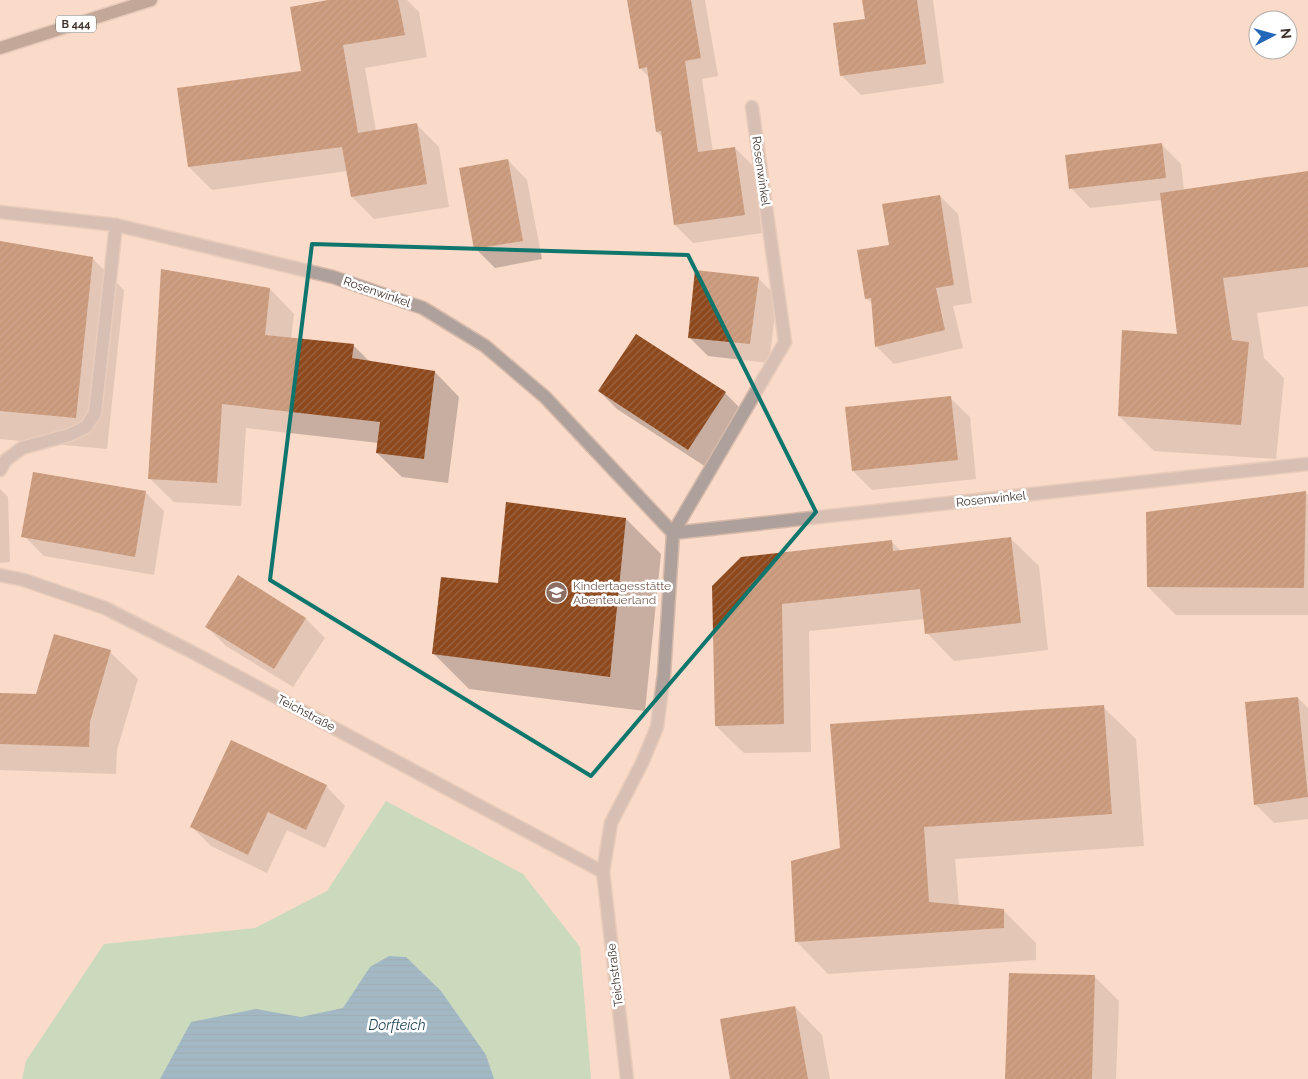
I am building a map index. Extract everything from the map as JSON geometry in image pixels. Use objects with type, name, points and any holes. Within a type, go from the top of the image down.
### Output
[{"type":"main road","name":"B 444","points":[[0,48],[151,0]]},
{"type":"street","name":"Rosenwinkel","points":[[674,533],[786,342],[752,107]]},
{"type":"street","name":"Rosenwinkel","points":[[0,212],[116,225],[333,277],[423,308],[485,346],[545,396],[674,533]]},
{"type":"street","points":[[0,470],[6,460],[22,448],[69,435],[86,428],[95,413],[116,225]]},
{"type":"street","name":"Rosenwinkel","points":[[674,533],[1308,464]]},
{"type":"street","name":"Teichstraße","points":[[627,1079],[603,872],[611,823],[642,763],[656,727],[664,674],[674,533]]},
{"type":"street","name":"Teichstraße","points":[[0,575],[24,580],[105,608],[199,656],[603,872]]},
{"type":"highlighted area","points":[[312,244],[688,255],[816,512],[591,776],[270,580]]},
{"type":"green space","points":[[386,801],[523,874],[580,947],[591,1079],[22,1079],[26,1061],[104,944],[255,928],[327,891]]},
{"type":"water","name":"Dorfteich","points":[[389,956],[406,957],[441,991],[486,1055],[494,1079],[160,1079],[191,1022],[256,1009],[301,1017],[343,1008],[370,967]]},
{"type":"building","points":[[328,0],[398,0],[405,35],[343,45],[358,133],[417,123],[427,184],[351,197],[342,147],[188,167],[177,88],[301,71],[290,7]]},
{"type":"building","points":[[627,0],[691,0],[701,58],[685,61],[698,152],[735,147],[745,215],[674,225],[661,131],[656,132],[647,67],[639,69]]},
{"type":"building","points":[[862,0],[917,0],[926,64],[840,76],[833,23],[865,19]]},
{"type":"building","points":[[1162,143],[1166,178],[1069,189],[1065,155]]},
{"type":"building","points":[[508,159],[523,241],[474,249],[459,168]]},
{"type":"building","points":[[1308,171],[1308,267],[1223,278],[1232,340],[1249,342],[1241,425],[1118,416],[1122,330],[1177,334],[1160,193]]},
{"type":"building","points":[[940,195],[954,285],[936,288],[945,330],[875,347],[871,298],[865,299],[857,250],[889,245],[882,204]]},
{"type":"building","points":[[0,241],[93,257],[76,418],[0,411]]},
{"type":"building","points":[[161,269],[270,288],[265,335],[354,344],[352,358],[435,371],[424,459],[376,453],[380,422],[222,404],[217,483],[148,479]]},
{"type":"building","points":[[695,270],[759,277],[750,344],[688,338]]},
{"type":"building","points":[[636,334],[726,392],[688,450],[598,391]]},
{"type":"building","points":[[951,396],[958,460],[852,471],[845,407]]},
{"type":"building","points":[[33,472],[146,491],[135,557],[21,537]]},
{"type":"building","points":[[1306,491],[1304,588],[1147,587],[1146,512]]},
{"type":"building","points":[[506,502],[626,518],[610,677],[432,654],[441,577],[498,583]]},
{"type":"building","points":[[1011,537],[1021,623],[925,634],[920,589],[782,604],[784,724],[715,726],[712,586],[741,557],[892,540],[893,551]]},
{"type":"building","points":[[238,575],[306,618],[274,669],[205,627]]},
{"type":"building","points":[[54,634],[111,650],[90,722],[89,747],[0,744],[0,693],[36,694]]},
{"type":"building","points":[[1298,697],[1308,797],[1254,805],[1245,702]]},
{"type":"building","points":[[1104,705],[1112,814],[924,827],[929,902],[1004,909],[1004,928],[795,942],[791,861],[840,848],[830,724]]},
{"type":"building","points":[[231,740],[327,785],[306,830],[268,812],[248,855],[190,827]]},
{"type":"building","points":[[1009,973],[1095,975],[1092,1079],[1005,1079]]},
{"type":"building","points":[[795,1006],[808,1079],[730,1079],[720,1019]]},
{"type":"place","name":"Kindertagesstätte Abenteuerland","points":[[557,593]]}]
